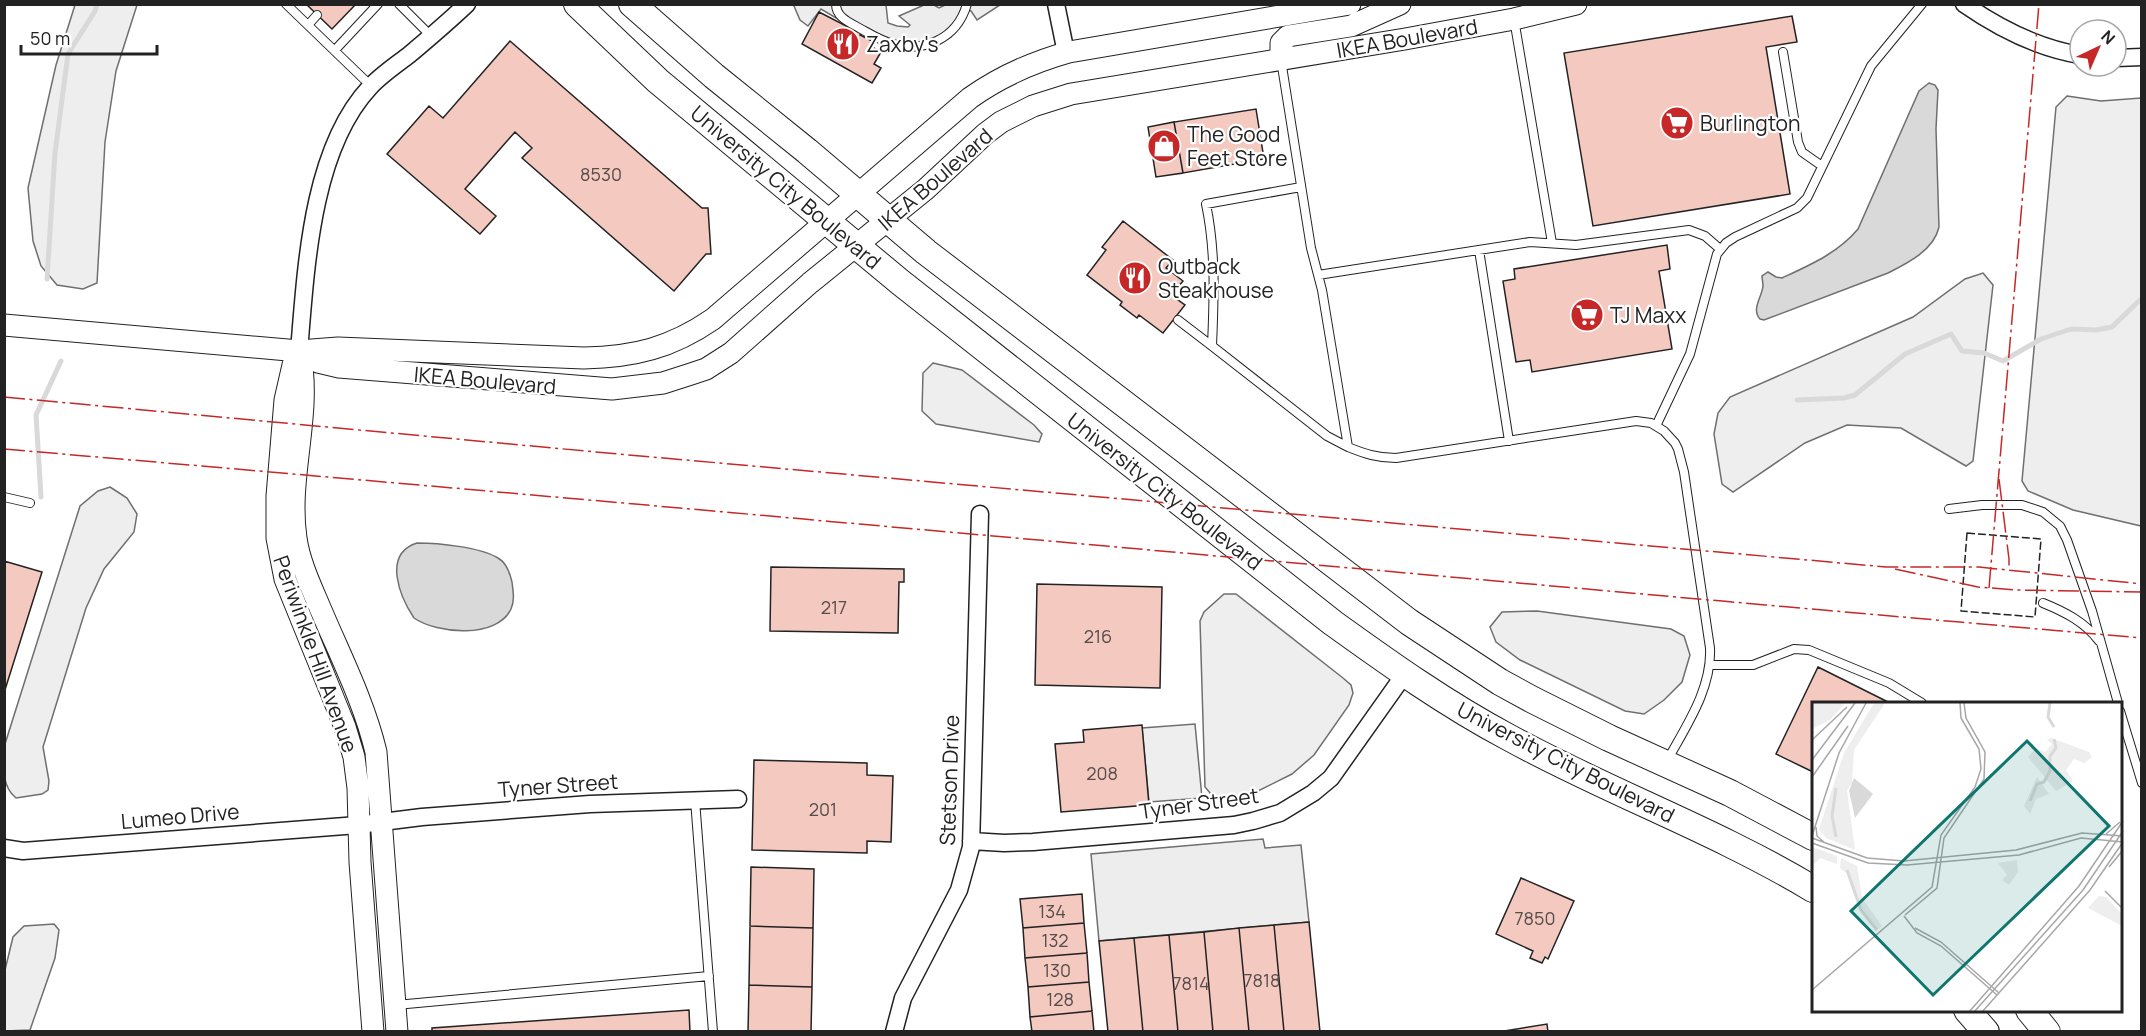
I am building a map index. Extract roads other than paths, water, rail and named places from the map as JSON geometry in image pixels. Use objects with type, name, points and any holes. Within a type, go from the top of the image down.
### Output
[{"type":"main road","name":"University City Boulevard","points":[[577,4],[658,81],[857,246],[1333,623],[1404,675],[1509,738],[1753,855],[1812,888]]},
{"type":"main road","name":"University City Boulevard","points":[[632,4],[714,76],[926,252],[1409,622],[1524,696],[1739,798],[1812,836]]},
{"type":"main road","points":[[2030,1012],[2047,1032]]},
{"type":"street","name":"Periwinkle Hill Avenue","points":[[397,1032],[382,823],[376,760],[370,730],[304,569],[296,538],[295,497],[303,384],[299,351],[310,249],[321,182],[345,123],[372,86],[467,4]]},
{"type":"street","points":[[1056,4],[1066,52]]},
{"type":"street","name":"IKEA Boulevard","points":[[4,325],[299,351],[338,348],[584,358],[605,358],[642,352],[684,338],[713,319],[826,220],[983,89],[1012,72],[1066,52],[1350,4]]},
{"type":"street","points":[[1281,60],[1281,43],[1288,36],[1351,26],[1400,4]]},
{"type":"street","name":"IKEA Boulevard","points":[[299,351],[318,362],[387,372],[595,389],[632,388],[663,383],[706,369],[731,353],[810,283],[926,189],[985,134],[1016,114],[1045,101],[1071,94],[1514,19],[1576,4]]},
{"type":"street","points":[[1964,4],[1998,26],[2027,40],[2068,53]]},
{"type":"street","name":"Periwinkle Hill Avenue","points":[[299,351],[293,365],[285,400],[277,496],[277,538],[285,579],[350,743],[356,772],[373,1032]]},
{"type":"street","name":"Stetson Drive","points":[[894,1032],[903,998],[959,891],[967,867],[971,841],[980,514]]},
{"type":"street","name":"Tyner Street","points":[[971,841],[1014,843],[1150,833],[1234,825],[1274,815],[1313,793],[1331,778],[1404,675]]},
{"type":"street","name":"Tyner Street","points":[[358,825],[422,817],[590,804],[738,799]]},
{"type":"street","name":"Lumeo Drive","points":[[4,848],[23,851],[358,825]]},
{"type":"lane","points":[[335,50],[378,4]]},
{"type":"lane","points":[[399,4],[431,36]]},
{"type":"lane","points":[[836,4],[836,10],[842,18],[884,42],[900,46],[921,47],[950,34],[967,4]]},
{"type":"lane","points":[[1656,426],[1690,354],[1715,259],[1720,249],[1735,237],[1797,208],[1807,198],[1871,66],[1922,4]]},
{"type":"lane","points":[[286,5],[372,86]]},
{"type":"lane","points":[[309,25],[317,15]]},
{"type":"lane","points":[[1514,19],[1552,243]]},
{"type":"lane","points":[[1783,52],[1798,142],[1802,152],[1822,166]]},
{"type":"lane","points":[[1281,60],[1301,187],[1322,290],[1348,447]]},
{"type":"lane","points":[[1212,346],[1215,259],[1206,204],[1301,187]]},
{"type":"lane","points":[[1318,275],[1530,242],[1576,245],[1689,230],[1705,236],[1720,249]]},
{"type":"lane","points":[[1479,250],[1509,441]]},
{"type":"lane","points":[[1178,320],[1322,431],[1348,447],[1367,455],[1396,458],[1629,422],[1644,422],[1656,426],[1675,443],[1681,458],[1711,665],[1700,699],[1666,764]]},
{"type":"lane","points":[[4,497],[30,503]]},
{"type":"lane","points":[[1949,509],[1982,505],[2022,506],[2043,512],[2060,526],[2067,540],[2118,702]]},
{"type":"lane","points":[[2043,603],[2063,611],[2080,622],[2101,644]]},
{"type":"lane","points":[[1711,665],[1753,665],[1794,649],[1809,650],[1889,683],[1920,702]]},
{"type":"lane","points":[[2122,714],[2142,783]]},
{"type":"lane","points":[[695,800],[714,1032]]},
{"type":"lane","points":[[395,1005],[709,976]]},
{"type":"waterway","points":[[47,279],[55,153],[68,54],[97,4]]},
{"type":"waterway","points":[[1797,400],[1844,398],[1855,395],[1905,354],[1951,334],[1962,351],[1984,353],[2003,361],[2041,339],[2071,329],[2096,330],[2112,327],[2142,298]]},
{"type":"waterway","points":[[41,497],[36,415],[61,361]]},
{"type":"place","name":"Zaxby's","points":[[843,44]]},
{"type":"place","name":"Burlington","points":[[1677,123]]},
{"type":"place","name":"The Good Feet Store","points":[[1164,146]]},
{"type":"place","name":"Outback Steakhouse","points":[[1135,278]]},
{"type":"place","name":"TJ Maxx","points":[[1587,315]]}]
